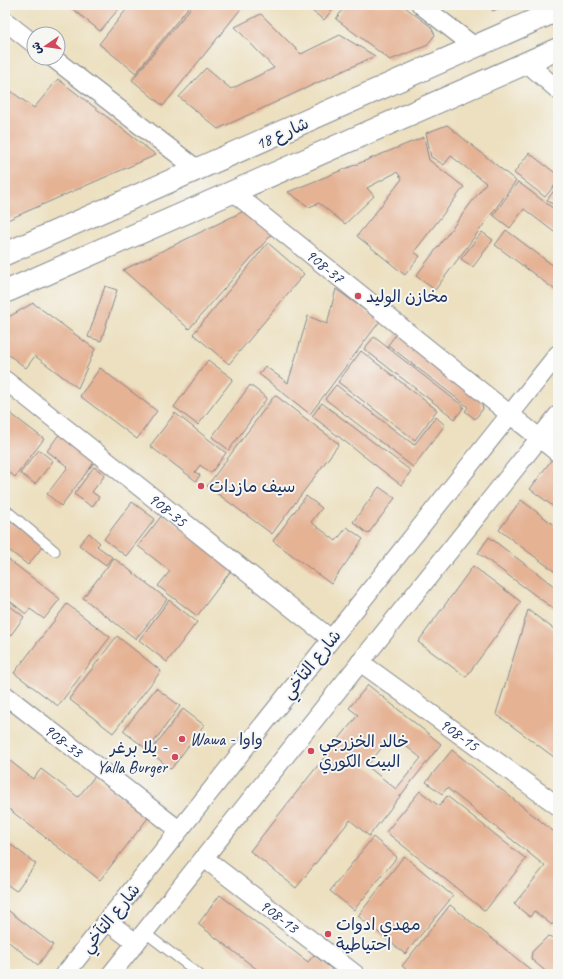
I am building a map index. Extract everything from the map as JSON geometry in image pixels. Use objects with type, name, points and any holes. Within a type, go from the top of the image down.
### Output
[{"type":"street","points":[[421,5],[475,47]]},
{"type":"street","name":"شارع 18","points":[[5,254],[558,10]]},
{"type":"street","points":[[5,21],[26,38]]},
{"type":"street","name":"شارع 18","points":[[5,292],[558,50]]},
{"type":"street","points":[[527,63],[558,90]]},
{"type":"street","points":[[63,66],[198,170]]},
{"type":"street","name":"908-37","points":[[233,192],[558,453]]},
{"type":"street","name":"شارع التآخي","points":[[65,974],[558,354]]},
{"type":"street","name":"908-35","points":[[5,380],[331,639]]},
{"type":"street","name":"شارع التآخي","points":[[111,974],[558,415]]},
{"type":"street","name":"908-15","points":[[360,662],[558,806]]},
{"type":"street","name":"908-33","points":[[5,695],[179,830]]},
{"type":"street","name":"908-13","points":[[204,858],[355,974]]},
{"type":"street","points":[[107,921],[140,937]]},
{"type":"lane","points":[[5,509],[56,551]]},
{"type":"lane","points":[[140,937],[199,974]]},
{"type":"building","points":[[122,5],[100,31],[69,6]]},
{"type":"building","points":[[130,5],[190,5],[136,73],[99,44]]},
{"type":"building","points":[[193,5],[244,5],[163,106],[132,80]]},
{"type":"building","points":[[304,5],[336,5],[324,20]]},
{"type":"building","points":[[346,5],[402,5],[431,27],[435,35],[426,46],[390,60],[336,19]]},
{"type":"building","points":[[490,5],[505,5],[493,11]]},
{"type":"building","points":[[261,14],[301,54],[340,35],[375,56],[218,129],[179,97],[206,68],[231,89],[274,68],[235,27]]},
{"type":"building","points":[[58,79],[156,155],[5,221],[5,87],[34,108]]},
{"type":"building","points":[[447,125],[516,181],[435,290],[416,276],[486,183],[451,156],[444,165],[431,157],[426,133]]},
{"type":"building","points":[[424,137],[429,160],[464,187],[414,252],[420,256],[405,275],[357,236],[402,179],[397,172],[367,188],[374,196],[345,224],[319,203],[309,207],[288,192]]},
{"type":"building","points":[[529,153],[558,175],[558,181],[545,197],[514,173]]},
{"type":"building","points":[[518,182],[558,212],[558,235],[524,209],[510,228],[493,215]]},
{"type":"building","points":[[558,185],[558,208],[547,200]]},
{"type":"building","points":[[244,211],[272,234],[189,329],[123,270]]},
{"type":"building","points":[[506,230],[555,267],[558,263],[558,292],[495,245]]},
{"type":"building","points":[[482,232],[493,240],[473,267],[461,259]]},
{"type":"building","points":[[268,243],[304,274],[229,364],[193,334]]},
{"type":"building","points":[[105,286],[117,290],[101,341],[88,337]]},
{"type":"building","points":[[336,289],[380,321],[310,414],[259,374],[265,366],[288,383],[308,316],[327,324]]},
{"type":"building","points":[[33,303],[95,349],[78,388],[35,356],[26,368],[5,352],[5,319]]},
{"type":"building","points":[[397,333],[480,397],[483,409],[475,419],[465,411],[468,407],[388,345]]},
{"type":"building","points":[[374,337],[464,407],[455,419],[364,349]]},
{"type":"building","points":[[361,351],[437,410],[415,440],[338,382]]},
{"type":"building","points":[[208,360],[233,379],[198,425],[174,407]]},
{"type":"building","points":[[100,368],[157,411],[137,439],[80,396]]},
{"type":"building","points":[[250,385],[267,398],[229,450],[212,437]]},
{"type":"building","points":[[336,385],[414,445],[436,417],[445,425],[413,467],[325,399]]},
{"type":"building","points":[[275,395],[339,444],[272,534],[207,486]]},
{"type":"building","points":[[322,403],[411,471],[401,485],[312,416]]},
{"type":"building","points":[[6,410],[44,439],[15,477],[5,469]]},
{"type":"building","points":[[175,413],[226,453],[211,473],[200,465],[195,472],[200,475],[196,481],[150,446]]},
{"type":"building","points":[[60,433],[96,460],[61,506],[47,494],[68,467],[47,451]]},
{"type":"building","points":[[39,450],[53,461],[35,484],[20,473]]},
{"type":"building","points":[[555,455],[558,458],[558,510],[530,489]]},
{"type":"building","points":[[94,467],[105,475],[92,492],[99,497],[92,507],[74,494]]},
{"type":"building","points":[[379,487],[395,498],[368,534],[353,522]]},
{"type":"building","points":[[306,496],[322,508],[311,522],[336,541],[347,527],[363,539],[331,584],[273,541]]},
{"type":"building","points":[[521,500],[558,528],[558,574],[499,530]]},
{"type":"building","points":[[132,502],[155,519],[126,556],[104,539]]},
{"type":"building","points":[[163,514],[233,568],[197,616],[158,586],[170,571],[138,546]]},
{"type":"building","points":[[5,517],[43,546],[28,565],[5,547]]},
{"type":"building","points":[[89,533],[100,543],[97,546],[112,557],[106,565],[79,545]]},
{"type":"building","points":[[489,537],[558,589],[558,612],[478,553]]},
{"type":"building","points":[[114,558],[167,599],[136,639],[83,598]]},
{"type":"building","points":[[8,559],[60,599],[44,619],[30,609],[26,614],[5,597],[5,564]]},
{"type":"building","points":[[473,566],[521,602],[466,677],[418,642]]},
{"type":"building","points":[[169,600],[197,622],[167,662],[139,640]]},
{"type":"building","points":[[5,602],[24,617],[5,643]]},
{"type":"building","points":[[67,604],[110,637],[58,706],[14,673]]},
{"type":"building","points":[[528,610],[558,632],[558,760],[496,714]]},
{"type":"building","points":[[117,636],[161,671],[113,733],[69,699]]},
{"type":"building","points":[[368,685],[441,744],[369,836],[350,820],[296,888],[250,851],[358,715],[349,708]],"holes":[[[392,735],[421,758],[396,789],[367,766]]]},
{"type":"building","points":[[156,688],[180,706],[148,750],[123,731]]},
{"type":"building","points":[[183,709],[204,725],[171,769],[150,752]]},
{"type":"building","points":[[452,750],[558,835],[558,917],[552,925],[534,911],[530,917],[514,904],[545,866],[447,788],[442,794],[426,782]]},
{"type":"building","points":[[5,757],[33,779],[41,769],[78,797],[95,776],[148,818],[100,880],[5,806]]},
{"type":"building","points":[[420,791],[439,806],[447,796],[526,859],[485,911],[386,832]]},
{"type":"building","points":[[373,837],[397,857],[354,910],[330,891]]},
{"type":"building","points":[[5,840],[36,864],[16,891],[5,883]]},
{"type":"building","points":[[404,856],[453,896],[405,954],[358,916]]},
{"type":"building","points":[[220,895],[308,962],[314,955],[332,969],[327,974],[263,974],[198,924]]},
{"type":"building","points":[[450,905],[536,974],[420,974],[415,970],[412,974],[402,966]]},
{"type":"building","points":[[5,908],[53,945],[38,965],[5,939]]},
{"type":"building","points":[[548,936],[558,939],[558,974],[549,974],[531,959],[532,952]]},
{"type":"place","name":"مخازن الوليد","points":[[358,296]]},
{"type":"place","name":"سيف مازدات","points":[[201,486]]},
{"type":"place","name":"Wawa - واوا","points":[[182,739]]},
{"type":"place","name":"خالد الخزرجي البيت الكوري","points":[[311,751]]},
{"type":"place","name":"يلا برغر - Yalla Burger","points":[[175,757]]},
{"type":"place","name":"مهدي ادوات احتياطية","points":[[328,934]]}]
